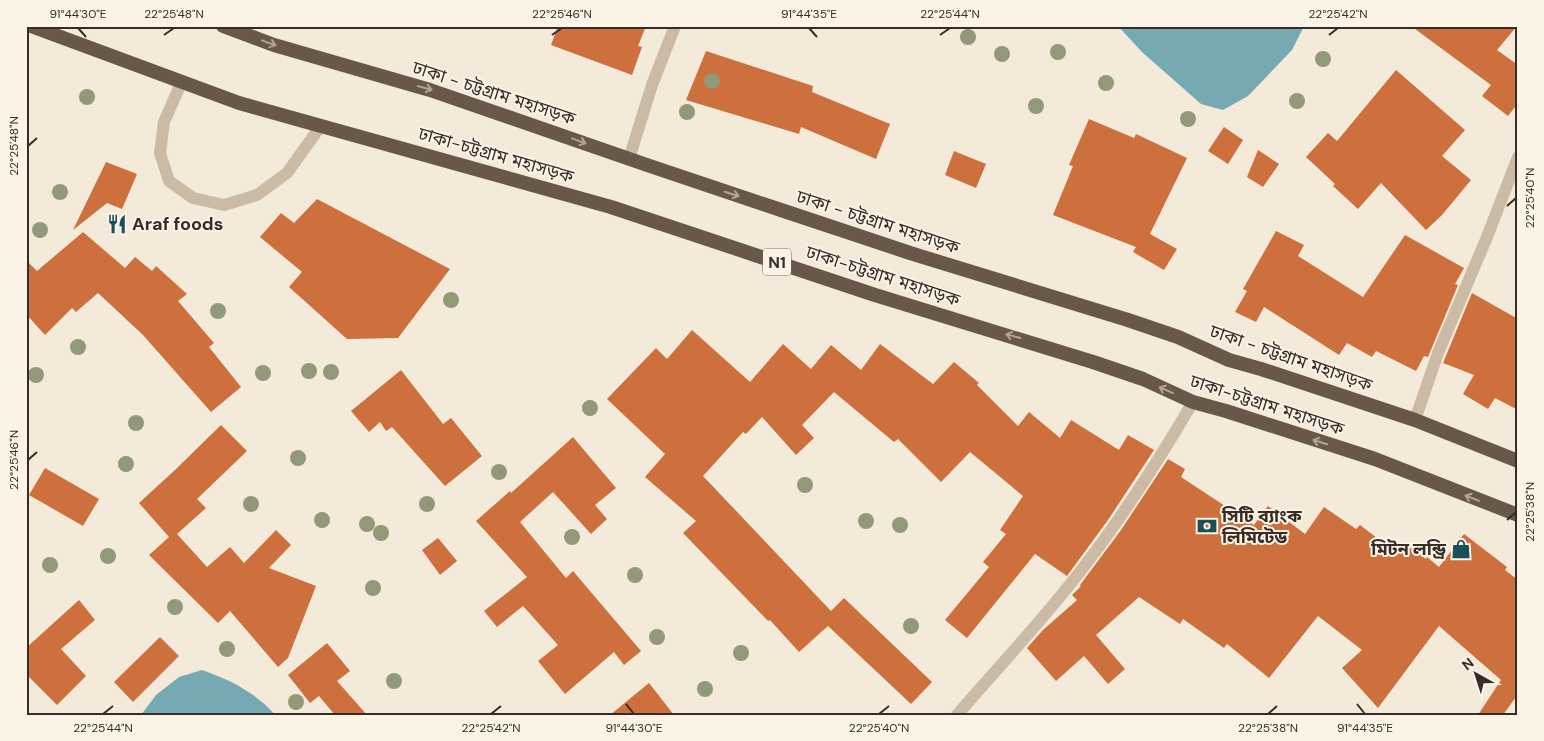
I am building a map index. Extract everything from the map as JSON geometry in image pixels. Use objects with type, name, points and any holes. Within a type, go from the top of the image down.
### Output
[{"type":"highway","name":"ঢাকা-চট্টগ্রাম মহাসড়ক","points":[[31,26],[240,103],[320,127],[397,146],[611,207],[875,295],[1093,362],[1143,379],[1193,402],[1375,459],[1518,515]]},
{"type":"highway","name":"ঢাকা - চট্টগ্রাম মহাসড়ক","points":[[223,26],[274,45],[430,90],[910,253],[1128,320],[1178,337],[1228,360],[1261,369],[1415,420],[1518,461]]},
{"type":"street","points":[[629,159],[652,85],[675,26]]},
{"type":"street","points":[[182,81],[164,122],[160,153],[169,181],[193,198],[224,205],[257,195],[287,173],[320,127]]},
{"type":"street","points":[[1415,420],[1438,353],[1487,237],[1518,157]]},
{"type":"street","points":[[957,715],[1086,564],[1155,465],[1193,402]]},
{"type":"water","points":[[1118,26],[1304,26],[1292,50],[1248,96],[1223,110],[1201,104],[1142,52]]},
{"type":"water","points":[[202,670],[251,693],[275,715],[141,715],[156,695],[179,677]]},
{"type":"building","points":[[558,26],[646,26],[638,46],[642,47],[632,75],[551,45]]},
{"type":"building","points":[[1411,26],[1517,26],[1497,50],[1518,65],[1518,103],[1508,116],[1482,96],[1491,85]]},
{"type":"building","points":[[706,51],[813,86],[812,92],[890,124],[876,159],[801,127],[799,134],[686,100]]},
{"type":"building","points":[[1396,70],[1465,130],[1442,156],[1471,180],[1442,215],[1426,230],[1381,183],[1358,209],[1306,157],[1328,133],[1337,141]]},
{"type":"building","points":[[1089,119],[1134,138],[1136,134],[1187,158],[1150,234],[1177,249],[1164,270],[1133,252],[1136,247],[1053,215],[1073,166],[1069,165]]},
{"type":"building","points":[[1224,127],[1243,140],[1228,164],[1208,151]]},
{"type":"building","points":[[1258,150],[1279,164],[1263,187],[1247,177]]},
{"type":"building","points":[[954,151],[986,164],[976,188],[945,175]]},
{"type":"building","points":[[106,162],[137,174],[122,209],[107,203],[73,230]]},
{"type":"building","points":[[317,199],[450,269],[398,338],[347,339],[289,287],[302,272],[260,237],[281,213],[294,223]]},
{"type":"building","points":[[1276,231],[1304,245],[1298,256],[1363,297],[1405,235],[1464,268],[1455,284],[1458,285],[1428,357],[1424,356],[1416,371],[1376,351],[1372,357],[1347,343],[1339,355],[1264,307],[1256,322],[1235,312],[1247,291],[1243,289]]},
{"type":"building","points":[[83,232],[125,268],[135,257],[152,271],[156,266],[187,294],[178,301],[214,343],[209,347],[241,387],[211,412],[143,335],[98,293],[76,312],[72,308],[45,335],[26,314],[26,260],[37,271]]},
{"type":"building","points":[[1472,293],[1518,319],[1518,410],[1495,398],[1488,409],[1463,394],[1474,375],[1443,363]]},
{"type":"building","points":[[692,330],[750,382],[783,344],[811,369],[831,345],[861,370],[880,344],[933,384],[954,362],[979,383],[977,385],[1018,426],[1029,412],[1060,438],[1071,420],[1119,450],[1128,435],[1154,450],[1108,520],[1067,576],[1035,554],[967,638],[945,620],[989,567],[983,562],[1006,534],[1000,530],[1023,496],[970,452],[941,482],[898,439],[894,442],[834,392],[802,425],[814,438],[796,455],[762,417],[746,434],[743,432],[703,476],[831,611],[844,598],[932,682],[911,704],[828,626],[799,652],[770,620],[768,621],[683,533],[696,521],[645,477],[665,454],[607,399],[656,348],[667,359]]},
{"type":"building","points":[[401,370],[443,424],[451,418],[482,456],[445,486],[392,427],[386,431],[380,422],[369,432],[351,411]]},
{"type":"building","points":[[221,425],[247,451],[197,499],[206,508],[177,534],[207,567],[230,547],[244,563],[276,530],[291,545],[269,568],[316,586],[288,658],[278,667],[230,611],[218,623],[149,555],[169,537],[139,503]]},
{"type":"building","points":[[573,437],[616,488],[595,505],[607,519],[591,534],[553,492],[520,522],[566,578],[573,571],[641,651],[624,665],[614,652],[565,694],[538,661],[558,645],[523,606],[497,627],[484,611],[527,577],[476,521],[510,491],[511,493]]},
{"type":"building","points":[[1168,459],[1185,469],[1181,477],[1254,525],[1268,506],[1305,534],[1324,507],[1356,529],[1360,525],[1398,554],[1405,544],[1426,559],[1427,557],[1439,567],[1464,534],[1507,567],[1505,570],[1518,580],[1518,694],[1503,715],[1478,715],[1501,680],[1439,626],[1378,708],[1342,668],[1362,650],[1318,616],[1269,678],[1227,644],[1224,648],[1183,619],[1180,624],[1139,597],[1096,635],[1125,669],[1108,684],[1084,656],[1056,681],[1027,648],[1043,630],[1077,600],[1072,595],[1081,586],[1121,530]]},
{"type":"building","points":[[45,468],[99,499],[83,526],[29,495]]},
{"type":"building","points":[[438,538],[457,561],[440,575],[422,550]]},
{"type":"building","points":[[79,600],[95,620],[61,649],[86,676],[57,705],[26,674],[26,648]]},
{"type":"building","points":[[160,637],[179,656],[133,702],[114,682]]},
{"type":"building","points":[[327,643],[350,671],[337,681],[367,715],[335,715],[319,696],[310,703],[288,675]]},
{"type":"building","points":[[649,683],[674,715],[610,715]]},
{"type":"place","name":"Araf foods","points":[[117,224]]},
{"type":"place","name":"সিটি ব্যাংক লিমিটেড","points":[[1207,526]]},
{"type":"place","name":"মিটন লন্ড্রি","points":[[1461,549]]}]
